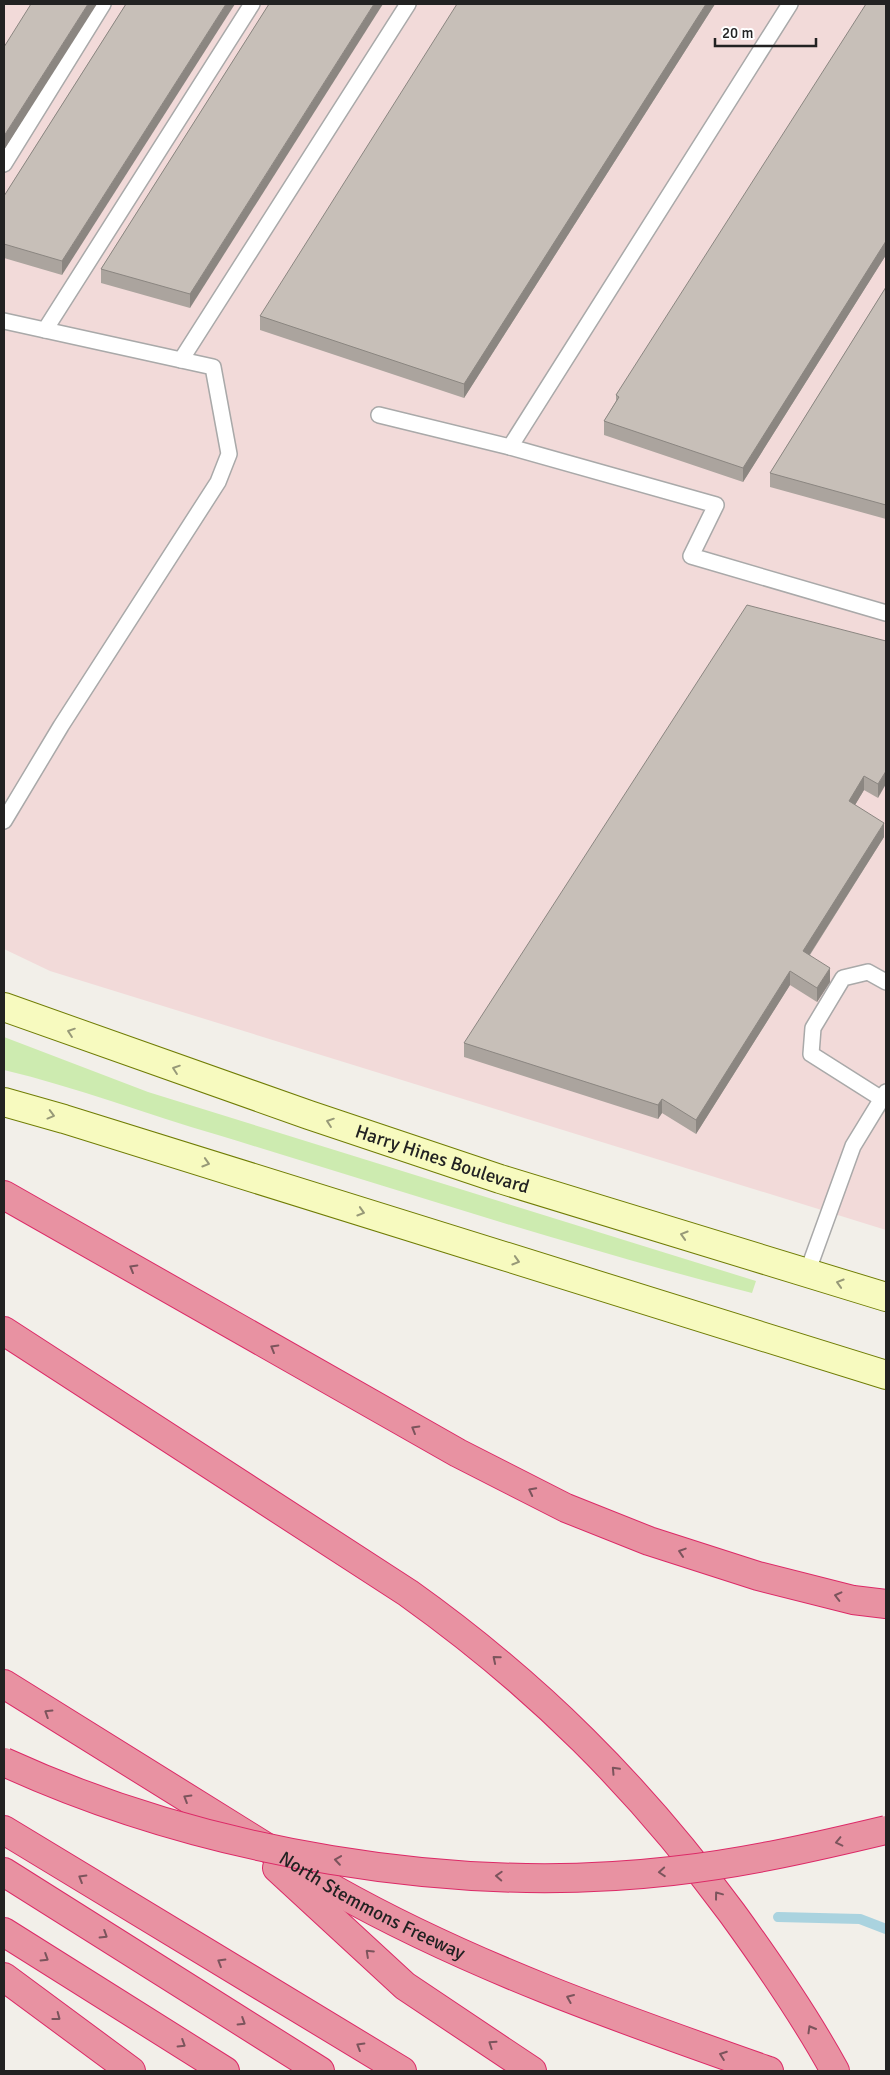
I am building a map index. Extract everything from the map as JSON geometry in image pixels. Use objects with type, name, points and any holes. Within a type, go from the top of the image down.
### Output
[{"type":"highway","points":[[4,1194],[458,1453],[566,1508],[649,1541],[758,1576],[854,1600],[886,1604]]},
{"type":"highway","points":[[4,1331],[408,1593],[464,1633],[552,1708],[628,1785],[675,1839],[761,1952],[801,2012],[835,2071]]},
{"type":"highway","name":"North Stemmons Freeway","points":[[4,1684],[335,1890],[388,1920],[444,1946],[612,2016],[769,2071]]},
{"type":"highway","points":[[4,1762],[94,1800],[210,1834],[284,1853],[434,1872],[508,1876],[589,1876],[671,1871],[786,1854],[886,1830]]},
{"type":"highway","points":[[228,1823],[405,1986],[532,2071]]},
{"type":"highway","points":[[4,1830],[402,2071]]},
{"type":"highway","points":[[4,1872],[320,2071]]},
{"type":"highway","points":[[4,1932],[225,2071]]},
{"type":"highway","points":[[4,1977],[131,2071]]},
{"type":"main road","name":"Harry Hines Boulevard","points":[[4,1007],[309,1115],[491,1176],[886,1297]]},
{"type":"main road","points":[[4,1102],[64,1119],[886,1375]]},
{"type":"lane","points":[[4,164],[104,4]]},
{"type":"lane","points":[[45,330],[252,4]]},
{"type":"lane","points":[[181,360],[408,4]]},
{"type":"lane","points":[[510,447],[790,4]]},
{"type":"lane","points":[[4,321],[213,367],[229,454],[218,482],[61,726],[4,821]]},
{"type":"lane","points":[[380,415],[510,447],[716,505],[691,556],[886,613]]},
{"type":"lane","points":[[807,1273],[853,1146],[884,1095],[810,1054],[812,1028],[843,978],[868,972],[886,982]]},
{"type":"shaded area","points":[[4,4],[886,4],[886,1230],[50,971],[4,949]]},
{"type":"green space","points":[[4,1037],[148,1092],[756,1281],[752,1293],[551,1237],[191,1127],[84,1092],[4,1070]]},
{"type":"building","points":[[31,4],[88,4],[4,136],[4,47]]},
{"type":"building","points":[[126,4],[226,4],[62,261],[4,244],[4,196]]},
{"type":"building","points":[[269,4],[374,4],[190,294],[101,269]]},
{"type":"building","points":[[457,4],[706,4],[464,384],[260,316]]},
{"type":"building","points":[[866,4],[886,4],[886,241],[743,468],[604,421],[619,397],[616,395]]},
{"type":"building","points":[[886,287],[886,505],[770,473]]},
{"type":"building","points":[[747,605],[886,641],[886,771],[878,784],[864,776],[849,801],[884,823],[803,951],[830,968],[817,988],[790,971],[696,1120],[662,1099],[658,1105],[464,1043]]},
{"type":"waterway","points":[[778,1917],[860,1919],[886,1929]]}]
